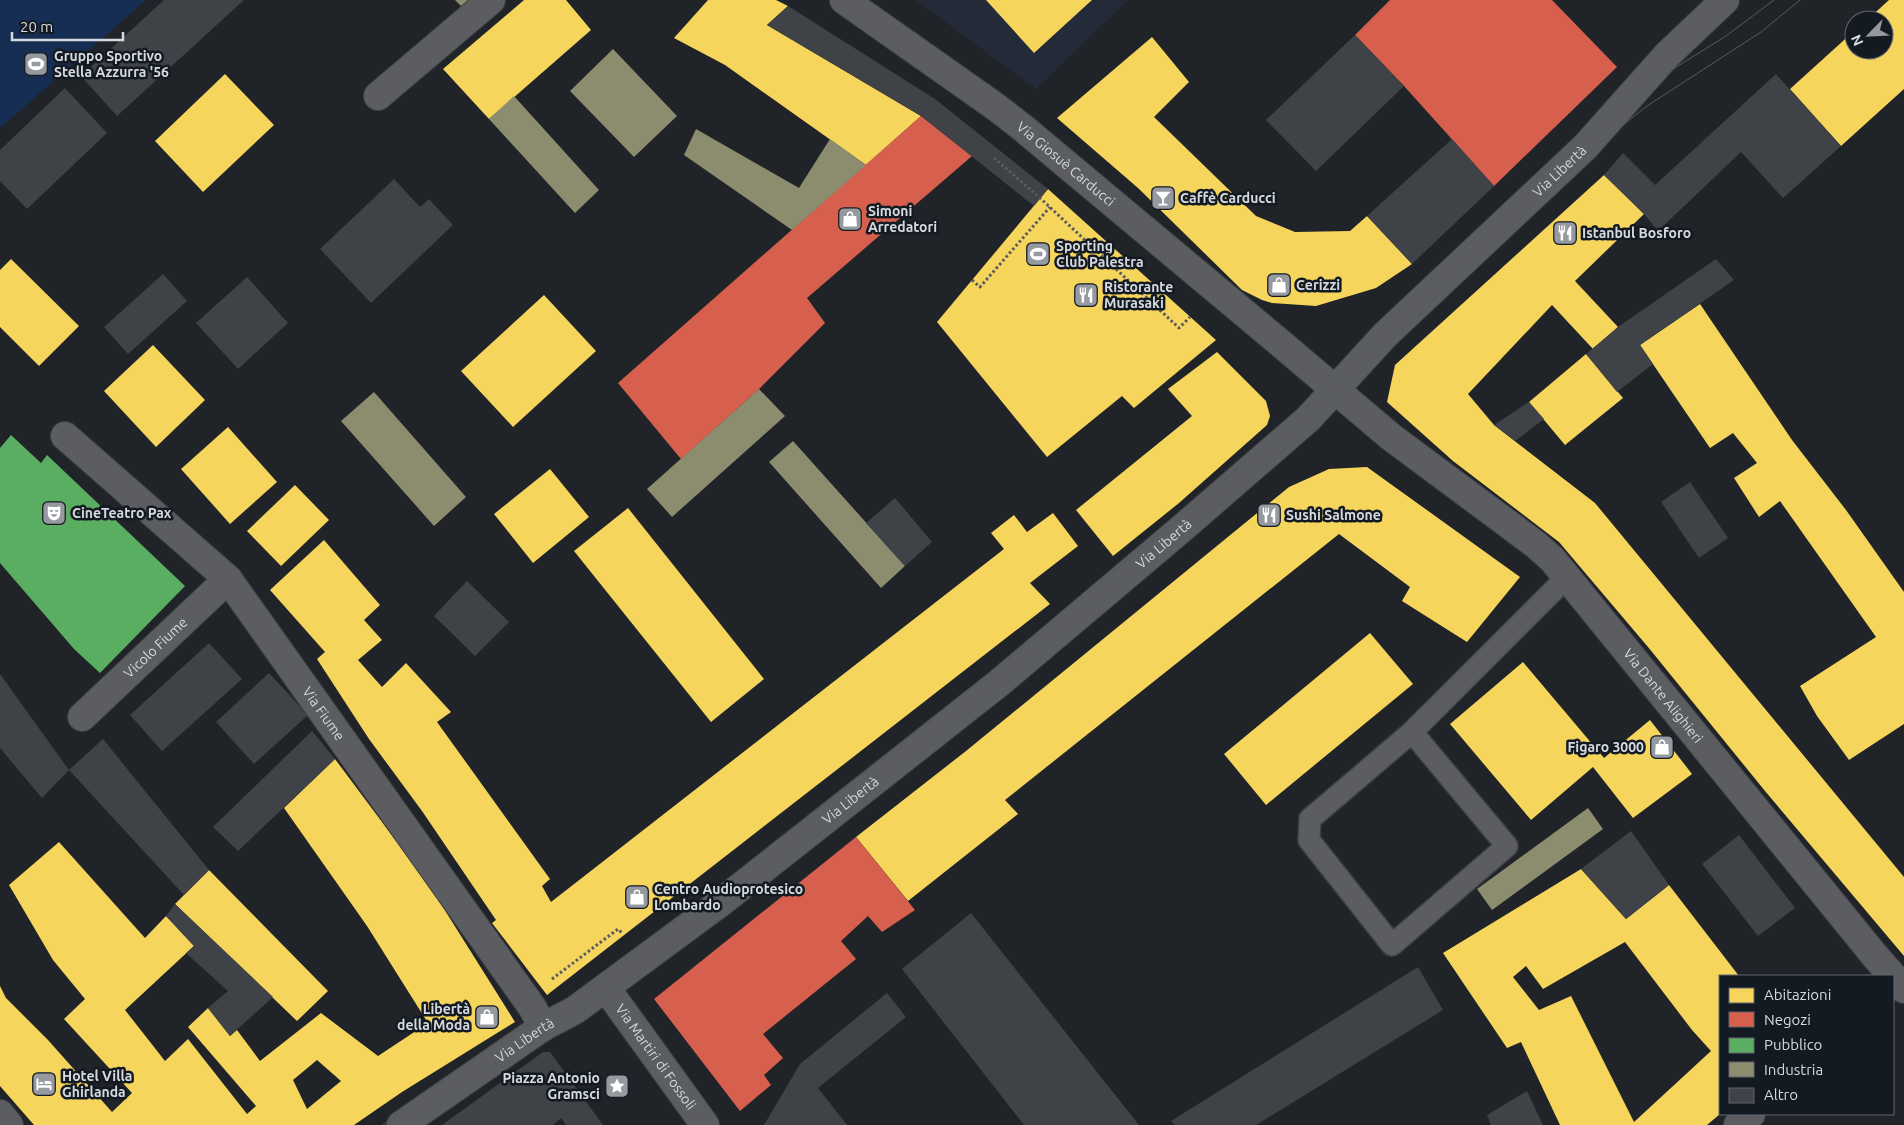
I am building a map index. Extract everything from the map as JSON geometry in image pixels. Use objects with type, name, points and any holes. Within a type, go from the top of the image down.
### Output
[{"type":"street","points":[[378,96],[491,0]]},
{"type":"street","name":"Via Giosuè Carducci","points":[[844,0],[1009,118],[1335,390]]},
{"type":"street","name":"Via Libertà","points":[[401,1125],[543,1027],[575,1010],[720,903],[999,683],[1278,446],[1308,419],[1385,335],[1584,146],[1668,55],[1724,0]]},
{"type":"street","name":"Via Dante Alighieri","points":[[1335,390],[1391,437],[1535,544],[1552,559],[1892,975]]},
{"type":"street","name":"Via Fiume","points":[[65,436],[228,578],[532,1007],[543,1027]]},
{"type":"street","name":"Vicolo Fiume","points":[[82,717],[228,578]]},
{"type":"street","name":"Via Dante Alighieri","points":[[1894,978],[1904,989]]},
{"type":"street","name":"Via Martiri di Fossoli","points":[[606,988],[705,1125]]},
{"type":"street","points":[[0,1114],[9,1125]]},
{"type":"street","points":[[1738,1125],[1750,1115]]},
{"type":"lane","points":[[1412,732],[1507,846],[1392,945],[1309,840],[1310,819],[1412,732],[1567,577]]},
{"type":"path","points":[[994,158],[1050,207],[1179,328],[1190,317]]},
{"type":"path","points":[[972,280],[980,287],[1050,207]]},
{"type":"path","points":[[549,981],[618,928],[624,935]]},
{"type":"shaded area","name":"Gruppo Sportivo Stella Azzurra '56","points":[[0,0],[146,0],[0,128]]},
{"type":"shaded area","points":[[916,0],[1128,0],[1036,89]]},
{"type":"building: Abitazioni","points":[[524,0],[566,0],[591,30],[489,119],[443,69]]},
{"type":"building: Abitazioni","points":[[708,0],[776,0],[788,6],[767,25],[921,116],[866,165],[725,65],[674,38]]},
{"type":"building: Abitazioni","points":[[986,0],[1092,0],[1034,53]]},
{"type":"building: Abitazioni","points":[[1889,0],[1904,0],[1904,89],[1841,146],[1790,89],[1844,40],[1844,60],[1894,60],[1894,10],[1878,10]]},
{"type":"building: Abitazioni","points":[[1152,37],[1189,82],[1154,117],[1256,216],[1295,232],[1350,231],[1367,216],[1412,264],[1376,288],[1316,306],[1272,303],[1242,290],[1138,188],[1057,118]]},
{"type":"building: Abitazioni","points":[[225,74],[274,125],[203,192],[155,141]]},
{"type":"building: Abitazioni","points":[[1604,175],[1644,214],[1575,281],[1618,327],[1593,349],[1552,305],[1468,394],[1494,425],[1595,503],[1904,877],[1904,956],[1559,542],[1453,461],[1387,402],[1395,365]]},
{"type":"building: Abitazioni","points":[[1048,189],[1216,340],[1134,408],[1122,396],[1047,457],[937,322]]},
{"type":"building: Abitazioni","points":[[11,259],[79,326],[39,366],[0,327],[0,270]]},
{"type":"building: Abitazioni","points":[[544,295],[596,351],[513,427],[461,371]]},
{"type":"building: Abitazioni","points":[[1700,304],[1792,440],[1846,510],[1904,592],[1904,724],[1849,760],[1817,716],[1800,686],[1876,637],[1780,501],[1759,517],[1734,478],[1757,463],[1733,433],[1710,448],[1640,345]]},
{"type":"building: Abitazioni","points":[[153,345],[205,400],[156,447],[104,391]]},
{"type":"building: Abitazioni","points":[[1217,352],[1266,401],[1270,416],[1267,425],[1179,503],[1113,556],[1076,510],[1192,416],[1168,389]]},
{"type":"building: Abitazioni","points":[[1586,354],[1623,398],[1565,445],[1529,402]]},
{"type":"building: Abitazioni","points":[[228,427],[277,482],[230,524],[181,469]]},
{"type":"building: Abitazioni","points":[[1367,467],[1520,577],[1467,642],[1402,601],[1410,587],[1339,534],[1005,800],[1018,814],[908,901],[856,837],[966,751],[1289,487],[1329,469]]},
{"type":"building: Abitazioni","points":[[550,469],[589,517],[533,563],[494,514]]},
{"type":"building: Abitazioni","points":[[295,485],[329,520],[281,566],[247,531]]},
{"type":"building: Abitazioni","points":[[628,508],[764,679],[711,722],[574,551]]},
{"type":"building: Abitazioni","points":[[1053,513],[1078,546],[1030,583],[1050,604],[547,995],[492,923],[496,920],[422,811],[369,739],[317,659],[325,652],[270,590],[324,540],[380,605],[364,620],[382,640],[358,660],[382,687],[406,663],[451,712],[437,722],[550,879],[542,886],[551,902],[1004,549],[991,533],[1014,515],[1027,532]]},
{"type":"building: Abitazioni","points":[[1370,633],[1413,684],[1266,805],[1224,754]]},
{"type":"building: Abitazioni","points":[[1523,662],[1604,758],[1650,720],[1692,774],[1633,818],[1593,767],[1531,820],[1450,724]]},
{"type":"building: Abitazioni","points":[[335,759],[429,885],[515,1022],[402,1092],[354,1125],[34,1125],[0,1086],[0,986],[6,998],[48,1040],[112,1112],[132,1093],[64,1019],[85,999],[53,960],[9,885],[59,842],[145,938],[166,916],[194,946],[125,1010],[165,1061],[188,1039],[247,1114],[256,1106],[188,1027],[208,1008],[230,1036],[237,1030],[260,1061],[321,1013],[378,1056],[428,1023],[367,926],[284,808]],"holes":[[[317,1060],[341,1081],[307,1109],[293,1080]]]},
{"type":"building: Abitazioni","points":[[1581,869],[1626,919],[1669,885],[1738,975],[1719,975],[1719,1115],[1707,1125],[1560,1125],[1521,1042],[1507,1048],[1443,953]],"holes":[[[1625,942],[1692,1030],[1711,1051],[1634,1122],[1571,996],[1539,1010],[1513,977],[1526,966],[1543,989]]]},
{"type":"building: Abitazioni","points":[[209,870],[328,991],[297,1021],[175,904]]},
{"type":"building: Negozi","points":[[1390,0],[1552,0],[1617,67],[1494,186],[1404,86],[1355,35]]},
{"type":"building: Negozi","points":[[921,116],[972,156],[807,298],[825,323],[759,389],[681,459],[618,383]]},
{"type":"building: Negozi","points":[[856,837],[915,910],[882,932],[868,916],[841,941],[856,959],[763,1034],[783,1058],[764,1075],[771,1085],[740,1111],[654,999]]},
{"type":"building: Pubblico","name":"CineTeatro Pax","points":[[11,435],[41,463],[47,455],[185,586],[100,673],[74,649],[0,563],[0,448]]},
{"type":"building: Industria","points":[[455,0],[471,0],[463,8]]},
{"type":"building: Industria","points":[[613,49],[677,116],[634,157],[570,91]]},
{"type":"building: Industria","points":[[514,96],[599,190],[575,213],[489,119]]},
{"type":"building: Industria","points":[[696,129],[799,188],[830,139],[866,165],[792,230],[684,155]]},
{"type":"building: Industria","points":[[759,389],[785,416],[672,517],[647,489]]},
{"type":"building: Industria","points":[[374,392],[466,497],[434,526],[341,421]]},
{"type":"building: Industria","points":[[793,441],[905,566],[881,588],[769,462]]},
{"type":"building: Industria","points":[[1588,808],[1603,829],[1492,910],[1477,889]]},
{"type":"building: Altro","points":[[164,0],[244,0],[117,116],[81,76]]},
{"type":"building: Altro","points":[[788,6],[935,99],[1048,189],[1034,206],[921,116],[767,25]]},
{"type":"building: Altro","points":[[1355,35],[1404,86],[1316,171],[1266,120]]},
{"type":"building: Altro","points":[[1776,74],[1841,146],[1783,198],[1741,152],[1658,231],[1644,214],[1604,175],[1623,153],[1655,185]]},
{"type":"building: Altro","points":[[65,88],[107,133],[27,209],[0,181],[0,150]]},
{"type":"building: Altro","points":[[1452,139],[1494,186],[1412,264],[1367,216]]},
{"type":"building: Altro","points":[[394,179],[420,207],[429,199],[453,225],[371,303],[320,249]]},
{"type":"building: Altro","points":[[1716,259],[1734,280],[1640,345],[1653,364],[1617,392],[1586,354],[1618,327]]},
{"type":"building: Altro","points":[[163,274],[187,301],[128,354],[104,327]]},
{"type":"building: Altro","points":[[247,277],[288,323],[238,369],[196,323]]},
{"type":"building: Altro","points":[[1529,402],[1544,419],[1515,441],[1494,425]]},
{"type":"building: Altro","points":[[1690,482],[1728,538],[1699,558],[1661,502]]},
{"type":"building: Altro","points":[[895,498],[932,542],[905,566],[866,523]]},
{"type":"building: Altro","points":[[467,581],[509,622],[475,656],[434,616]]},
{"type":"building: Altro","points":[[209,643],[242,679],[162,751],[130,715]]},
{"type":"building: Altro","points":[[269,673],[308,715],[254,764],[216,722]]},
{"type":"building: Altro","points":[[0,674],[69,770],[42,798],[0,748]]},
{"type":"building: Altro","points":[[312,731],[335,759],[238,851],[213,827]]},
{"type":"building: Altro","points":[[103,739],[209,870],[184,895],[69,770]]},
{"type":"building: Altro","points":[[1631,831],[1669,885],[1626,919],[1581,869]]},
{"type":"building: Altro","points":[[1739,835],[1795,908],[1758,936],[1702,864]]},
{"type":"building: Altro","points":[[175,904],[273,997],[230,1036],[208,1008],[228,991],[186,953],[194,946],[166,916]]},
{"type":"building: Altro","points":[[971,913],[1139,1125],[1024,1125],[902,969]]},
{"type":"building: Altro","points":[[1418,967],[1443,1010],[1256,1125],[1175,1125],[1171,1121]]},
{"type":"building: Altro","points":[[887,993],[906,1017],[818,1088],[847,1125],[764,1125],[800,1064]]},
{"type":"building: Altro","points":[[543,1052],[550,1052],[603,1125],[566,1125],[561,1118],[553,1125],[442,1125]]},
{"type":"building: Altro","points":[[1527,1091],[1543,1125],[1491,1125],[1487,1115]]},
{"type":"tram line","points":[[383,1125],[472,1060],[605,975],[991,674],[1283,431],[1386,322],[1583,134],[1638,91],[1726,36],[1774,0]]},
{"type":"tram line","points":[[410,1125],[490,1067],[613,991],[648,967],[929,747],[1307,430],[1386,346],[1594,148],[1647,106],[1761,32],[1800,0]]},
{"type":"place","name":"Gruppo Sportivo Stella Azzurra '56","points":[[36,64]]},
{"type":"place","name":"Caffè Carducci","points":[[1163,198]]},
{"type":"place","name":"Simoni Arredatori","points":[[850,219]]},
{"type":"place","name":"Istanbul Bosforo","points":[[1565,233]]},
{"type":"place","name":"Sporting Club Palestra","points":[[1038,254]]},
{"type":"place","name":"Cerizzi","points":[[1279,285]]},
{"type":"place","name":"Ristorante Murasaki","points":[[1086,295]]},
{"type":"place","name":"CineTeatro Pax","points":[[54,513]]},
{"type":"place","name":"Sushi Salmone","points":[[1269,515]]},
{"type":"place","name":"Figaro 3000","points":[[1662,747]]},
{"type":"place","name":"Centro Audioprotesico Lombardo","points":[[637,897]]},
{"type":"place","name":"Libertà della Moda","points":[[487,1017]]},
{"type":"place","name":"Hotel Villa Ghirlanda","points":[[44,1084]]},
{"type":"place","name":"Piazza Antonio Gramsci","points":[[617,1086]]}]
